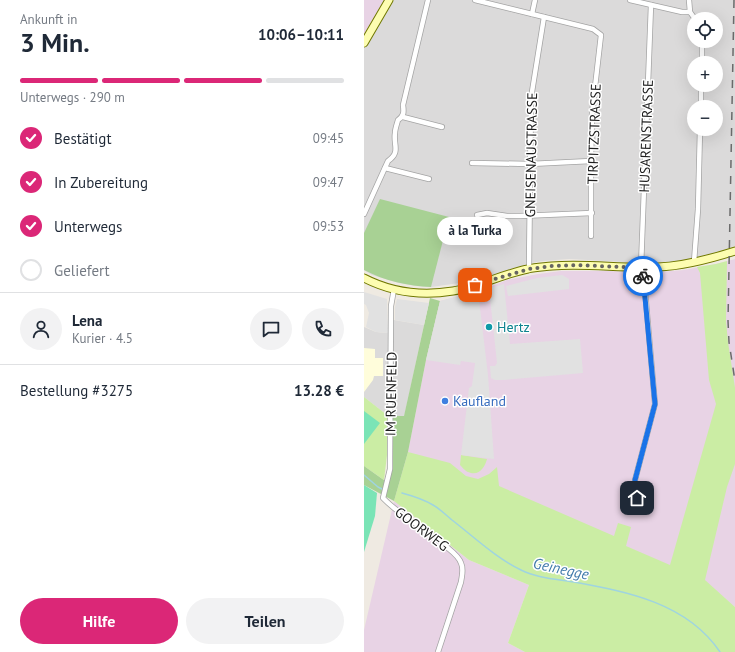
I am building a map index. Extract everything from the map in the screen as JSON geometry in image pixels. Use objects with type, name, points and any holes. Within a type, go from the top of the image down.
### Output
[{"type":"main road","points":[[364,43],[389,0]]},
{"type":"main road","points":[[364,278],[379,285],[394,289],[422,293],[452,291],[529,269],[564,265],[642,268],[667,267],[694,262],[735,251]]},
{"type":"street","points":[[364,214],[388,161],[393,158],[397,146],[394,135],[398,120],[403,116],[403,105],[428,0]]},
{"type":"street","points":[[474,0],[544,17]]},
{"type":"street","points":[[532,14],[535,0]]},
{"type":"street","points":[[634,0],[687,12]]},
{"type":"street","points":[[690,0],[690,12]]},
{"type":"street","name":"HUSARENSTRASSE","points":[[637,498],[635,480],[655,404],[642,268],[651,5]]},
{"type":"street","name":"TIRPITZSTRASSE","points":[[544,17],[593,28],[600,32],[601,35],[592,113],[591,236]]},
{"type":"street","name":"GNEISENAUSTRASSE","points":[[529,269],[530,98],[544,17]]},
{"type":"street","points":[[403,116],[442,127]]},
{"type":"street","points":[[694,262],[698,208],[700,136]]},
{"type":"street","points":[[472,163],[530,164],[591,161]]},
{"type":"street","points":[[386,168],[429,179]]},
{"type":"street","points":[[477,215],[487,212],[507,216],[592,213]]},
{"type":"street","name":"IM RUENFELD","points":[[383,498],[390,458],[391,306],[394,289]]},
{"type":"street","name":"GOORWEG","points":[[383,498],[397,510],[438,538],[459,558],[462,564],[463,573],[461,582],[438,652]]},
{"type":"shaded area","points":[[364,0],[385,0],[364,36]]},
{"type":"shaded area","points":[[385,0],[735,0],[735,246],[704,256],[672,262],[623,262],[569,259],[543,261],[531,263],[474,281],[431,287],[399,283],[372,275],[364,270],[364,36]]},
{"type":"shaded area","points":[[735,259],[735,607],[705,581],[408,452],[426,360],[440,301],[480,291],[507,280],[538,274],[561,271],[647,273],[684,270]]},
{"type":"shaded area","points":[[562,275],[569,279],[569,289],[508,296],[506,286],[537,278]]},
{"type":"shaded area","points":[[504,284],[510,344],[580,339],[583,373],[503,380],[495,380],[491,378],[490,366],[495,366],[497,363],[490,298],[480,299],[480,291]]},
{"type":"shaded area","points":[[478,291],[488,375],[494,459],[461,455],[469,388],[472,386],[475,363],[461,361],[460,365],[426,360],[440,301]]},
{"type":"shaded area","points":[[364,292],[387,299],[388,333],[376,332],[366,327],[369,313],[366,305],[364,304]]},
{"type":"shaded area","points":[[397,299],[429,303],[424,325],[395,320],[395,307]]},
{"type":"shaded area","points":[[388,319],[424,325],[404,417],[387,415],[364,397],[364,327],[376,332],[387,333]]},
{"type":"shaded area","points":[[364,348],[375,349],[375,358],[383,358],[383,376],[374,376],[373,380],[364,392]]},
{"type":"shaded area","points":[[394,501],[469,560],[529,585],[508,643],[525,652],[364,652],[364,630]]},
{"type":"green space","points":[[380,199],[449,217],[431,287],[397,282],[364,270],[364,233]]},
{"type":"green space","points":[[727,261],[726,321],[735,388],[735,464],[727,487],[705,580],[735,607],[735,652],[525,652],[508,643],[529,585],[469,560],[394,501],[408,452],[450,463],[466,476],[478,479],[489,474],[497,467],[499,486],[614,536],[618,523],[631,527],[626,546],[670,565],[716,404],[709,380],[700,273],[697,267]]},
{"type":"green space","points":[[430,298],[440,301],[426,360],[408,452],[394,501],[364,485],[364,466],[388,483],[392,467],[393,416],[404,416]]},
{"type":"green space","points":[[364,397],[387,415],[387,455],[384,480],[364,466]]},
{"type":"green space","points":[[364,411],[380,423],[364,444]]},
{"type":"green space","points":[[461,455],[487,459],[481,470],[472,473],[466,471],[460,465]]},
{"type":"green space","points":[[364,485],[377,493],[375,516],[364,552]]},
{"type":"waterway","name":"Geinegge","points":[[364,475],[384,490]]},
{"type":"waterway","name":"Geinegge","points":[[402,493],[422,499],[441,510],[494,553],[527,573],[615,590],[655,602],[674,611],[691,622],[706,635],[720,652]]},
{"type":"railway","points":[[734,0],[728,321],[729,342],[735,381]]},
{"type":"way so far","points":[[475,285],[529,269],[564,265],[643,268],[643,276]]},
{"type":"place","name":"à la Turka","points":[[475,285]]},
{"type":"place","name":"Hertz","points":[[489,327]]},
{"type":"place","name":"Kaufland","points":[[445,401]]},
{"type":"route","points":[[637,498],[635,480],[655,404],[643,276]]}]
